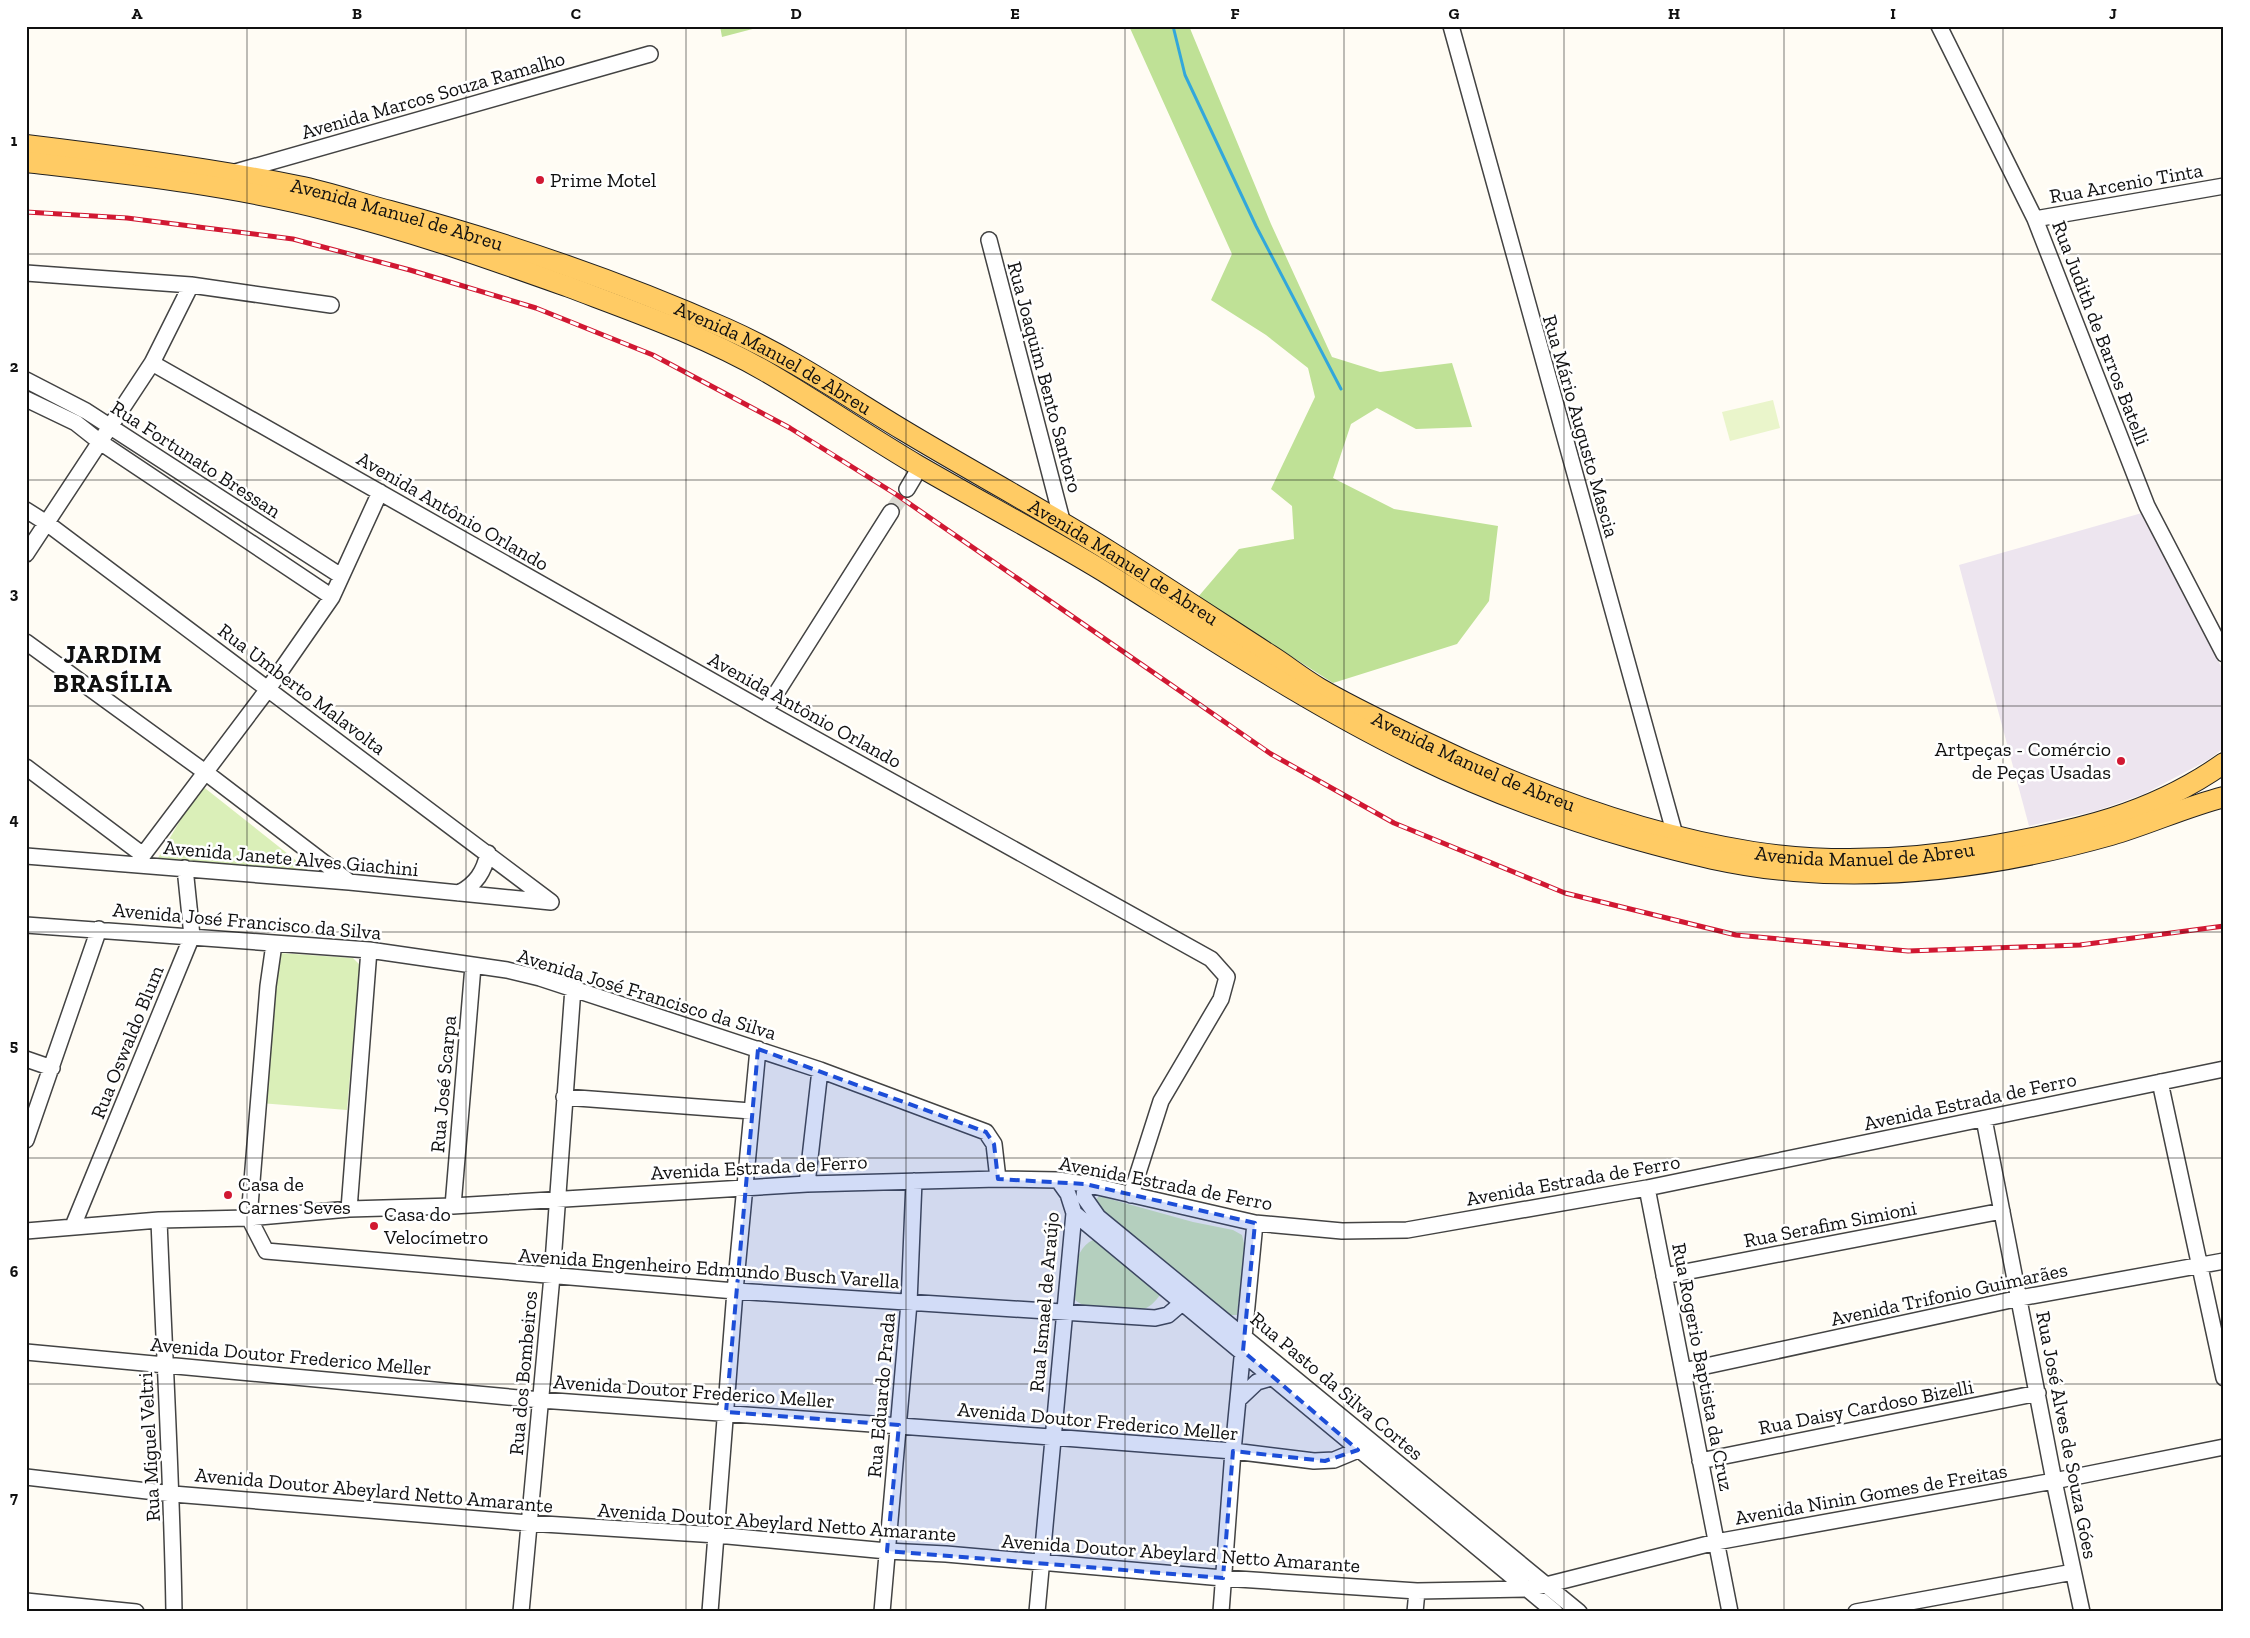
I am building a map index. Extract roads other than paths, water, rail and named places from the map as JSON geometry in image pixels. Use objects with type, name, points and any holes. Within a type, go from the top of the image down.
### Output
[{"type":"main road","name":"Avenida Manuel de Abreu","points":[[26,145],[117,156],[302,186],[434,222],[644,295],[714,324],[811,372],[897,427],[1063,524],[1319,687],[1392,726],[1478,768],[1554,797],[1675,836],[1754,852],[1812,858],[1867,860],[1937,856],[2016,842],[2109,820],[2162,800],[2198,782],[2224,763]]},
{"type":"main road","name":"Avenida Manuel de Abreu","points":[[26,162],[128,174],[247,192],[328,210],[463,249],[632,310],[762,369],[920,467],[1067,549],[1328,709],[1419,758],[1495,791],[1585,825],[1661,847],[1729,863],[1792,871],[1864,875],[1942,870],[2051,851],[2119,833],[2200,804],[2224,798]]},
{"type":"street","name":"Rua Mário Augusto Mascia","points":[[1451,26],[1675,836]]},
{"type":"street","name":"Rua Judith de Barros Batelli","points":[[1939,26],[2036,219],[2147,506],[2224,654]]},
{"type":"street","name":"Avenida Marcos Souza Ramalho","points":[[228,174],[650,54]]},
{"type":"street","name":"Rua Arcenio Tinta","points":[[2036,219],[2224,186]]},
{"type":"street","name":"Rua Joaquim Bento Santoro","points":[[989,240],[1063,524]]},
{"type":"street","points":[[26,273],[192,285],[331,305]]},
{"type":"street","points":[[26,554],[48,524],[109,426],[152,362],[192,285]]},
{"type":"street","name":"Avenida Antônio Orlando","points":[[152,362],[765,710],[1211,959],[1227,977],[1221,1000],[1161,1101],[1131,1195]]},
{"type":"street","name":"Rua Fortunato Bressan","points":[[26,380],[109,426],[341,576]]},
{"type":"street","name":"Rua Fortunato Bressan","points":[[26,399],[76,423],[100,442],[332,597]]},
{"type":"street","points":[[907,488],[920,467]]},
{"type":"street","points":[[26,768],[141,860],[268,689],[332,597],[380,492]]},
{"type":"street","name":"Rua Umberto Malavolta","points":[[26,510],[48,524],[551,902]]},
{"type":"street","points":[[765,710],[891,512]]},
{"type":"street","points":[[26,642],[205,772],[349,882]]},
{"type":"street","points":[[459,893],[468,888],[482,873],[488,853]]},
{"type":"street","name":"Avenida Janete Alves Giachini","points":[[26,856],[141,860],[185,868],[551,902]]},
{"type":"street","name":"Rua Oswaldo Blum","points":[[73,1226],[192,936],[185,868]]},
{"type":"street","name":"Avenida José Francisco da Silva","points":[[26,925],[98,928],[274,944],[369,950],[507,970],[573,988],[758,1049],[986,1132],[994,1144],[998,1179]]},
{"type":"street","points":[[26,1140],[98,928]]},
{"type":"street","points":[[249,1218],[268,986],[274,944]]},
{"type":"street","points":[[349,1209],[369,950]]},
{"type":"street","name":"Rua José Scarpa","points":[[454,1206],[473,966]]},
{"type":"street","name":"Rua dos Bombeiros","points":[[521,1612],[552,1276],[573,988]]},
{"type":"street","points":[[710,1612],[735,1291],[758,1049]]},
{"type":"street","points":[[26,1059],[52,1068]]},
{"type":"street","name":"Avenida Estrada de Ferro","points":[[26,1232],[73,1226],[159,1220],[249,1218],[349,1209],[454,1206],[615,1194],[746,1189],[807,1184],[998,1179],[1058,1180],[1086,1184],[1255,1223],[1342,1231],[1407,1230],[1648,1188],[2224,1069]]},
{"type":"street","points":[[807,1184],[820,1070]]},
{"type":"street","points":[[2160,1082],[2224,1378]]},
{"type":"street","points":[[564,1097],[751,1111]]},
{"type":"street","name":"Rua José Alves de Souza Góes","points":[[1984,1119],[2054,1481],[2082,1612]]},
{"type":"street","name":"Rua Ismael de Araújo","points":[[1037,1612],[1051,1437],[1074,1213],[1068,1194],[1058,1180]]},
{"type":"street","name":"Rua Eduardo Prada","points":[[882,1612],[909,1303],[914,1181]]},
{"type":"street","name":"Rua Pasto da Silva Cortes","points":[[1086,1184],[1084,1197],[1098,1217],[1579,1612]]},
{"type":"street","name":"Rua Rogerio Baptista da Cruz","points":[[1648,1188],[1730,1612]]},
{"type":"street","name":"Rua Serafim Simioni","points":[[1664,1276],[2002,1211]]},
{"type":"street","name":"Rua Pasto da Silva Cortes","points":[[1074,1213],[1243,1351],[1358,1450],[1555,1612]]},
{"type":"street","name":"Avenida Engenheiro Edmundo Busch Varella","points":[[249,1218],[266,1251],[735,1291],[1155,1318],[1168,1314],[1182,1303]]},
{"type":"street","name":"Rua Miguel Veltri","points":[[159,1220],[164,1364],[173,1494],[174,1612]]},
{"type":"street","points":[[1221,1612],[1233,1451],[1255,1223]]},
{"type":"street","name":"Avenida Trifonio Guimarães","points":[[1683,1371],[2020,1298],[2224,1261]]},
{"type":"street","name":"Avenida Doutor Frederico Meller","points":[[26,1352],[541,1400],[899,1425],[1233,1451],[1326,1461],[1342,1458],[1358,1450]]},
{"type":"street","points":[[1238,1400],[1257,1382],[1274,1377]]},
{"type":"street","name":"Rua Daisy Cardoso Bizelli","points":[[1700,1461],[2038,1393]]},
{"type":"street","name":"Avenida Ninin Gomes de Freitas","points":[[1527,1589],[1546,1586],[1716,1542],[2054,1481],[2224,1447]]},
{"type":"street","name":"Avenida Doutor Abeylard Netto Amarante","points":[[26,1477],[173,1494],[528,1523],[717,1535],[887,1551],[946,1554],[1040,1564],[1223,1578],[1417,1590],[1527,1589]]},
{"type":"street","points":[[1856,1612],[2073,1572]]},
{"type":"street","points":[[1415,1612],[1417,1590]]},
{"type":"street","points":[[26,1601],[136,1612]]},
{"type":"waterway","points":[[1173,26],[1185,75],[1256,226],[1341,389]]},
{"type":"tunnel","points":[[891,512],[907,489]]},
{"type":"railway","points":[[26,212],[127,218],[293,239],[410,270],[536,308],[653,355],[790,428],[897,495],[1271,754],[1394,823],[1565,893],[1736,935],[1908,951],[2080,945],[2224,926]]},
{"type":"place","name":"Prime Motel","points":[[540,180]]},
{"type":"place","name":"Artpeças - Comércio de Peças Usadas","points":[[2121,761]]},
{"type":"place","name":"Casa de Carnes Seves","points":[[228,1195]]},
{"type":"place","name":"Casa do Velocímetro","points":[[374,1226]]},
{"type":"district","name":"JARDIM BRASÍLIA","points":[[113,668]]}]
